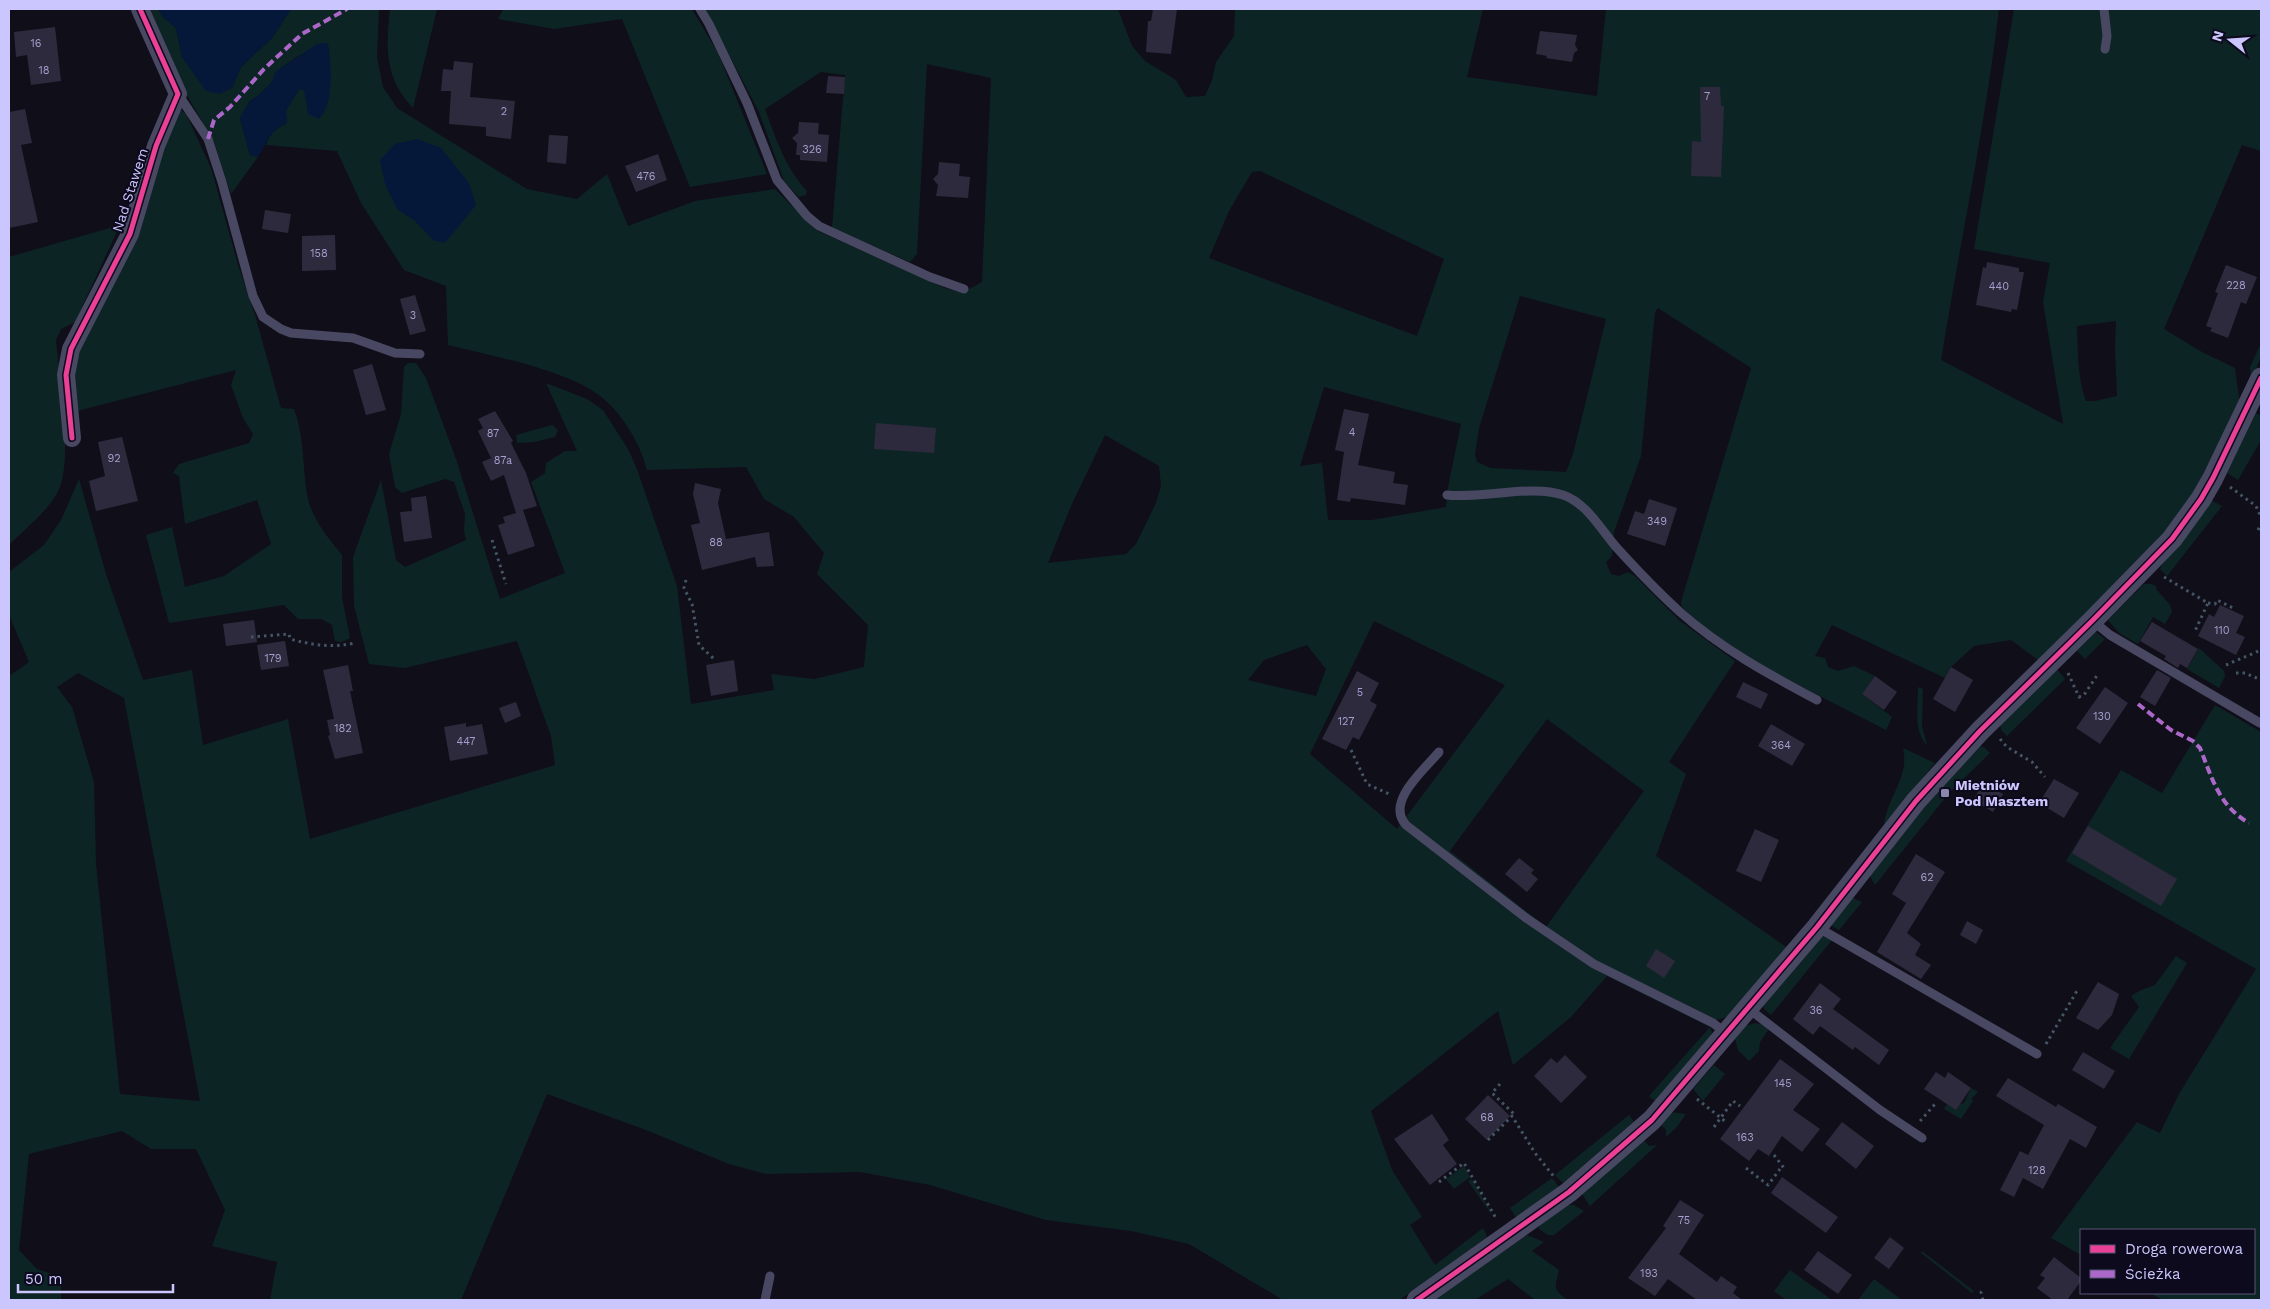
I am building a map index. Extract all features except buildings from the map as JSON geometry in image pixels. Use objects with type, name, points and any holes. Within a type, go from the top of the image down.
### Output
[{"type":"street","points":[[140,9],[178,94]]},
{"type":"street","name":"Nad Stawem","points":[[72,438],[66,375],[71,349],[130,234],[156,146],[178,94]]},
{"type":"street","points":[[1417,1300],[1569,1192],[1652,1120],[1728,1034],[1817,927],[1916,801],[1980,731],[2172,539],[2202,499],[2239,428],[2261,378]]},
{"type":"lane","points":[[700,9],[747,103],[777,180],[807,216],[819,226],[930,277],[964,289]]},
{"type":"lane","points":[[2104,9],[2107,36],[2105,49]]},
{"type":"lane","points":[[178,94],[208,139],[222,182],[253,296],[263,317],[281,329],[291,332],[353,338],[395,353],[420,354]]},
{"type":"lane","points":[[1447,495],[1475,496],[1544,491],[1566,496],[1586,510],[1637,569],[1697,627],[1747,663],[1817,700]]},
{"type":"lane","points":[[2093,620],[2110,635],[2260,723]]},
{"type":"lane","points":[[1439,752],[1402,797],[1399,813],[1401,820],[1406,826],[1478,882],[1579,954],[1613,974],[1713,1023],[1728,1034]]},
{"type":"lane","points":[[1817,927],[2040,1051]]},
{"type":"lane","points":[[1749,1009],[1880,1110],[1922,1138]]},
{"type":"lane","points":[[765,1300],[770,1276]]},
{"type":"path","points":[[2233,489],[2256,506],[2261,517]]},
{"type":"path","points":[[2258,530],[2261,524]]},
{"type":"path","points":[[492,540],[506,584]]},
{"type":"path","points":[[2166,578],[2208,603],[2214,604],[2218,600],[2235,609]]},
{"type":"path","points":[[686,580],[684,588],[692,604],[699,645],[714,659]]},
{"type":"path","points":[[2196,631],[2208,603]]},
{"type":"path","points":[[251,637],[289,634],[290,638],[306,644],[340,646],[355,643]]},
{"type":"path","points":[[2226,665],[2261,650]]},
{"type":"path","points":[[2236,673],[2245,673],[2261,680]]},
{"type":"path","points":[[2070,675],[2079,697],[2084,695],[2098,674]]},
{"type":"path","points":[[2002,741],[2007,747],[2032,762],[2045,777]]},
{"type":"path","points":[[1351,750],[1367,784],[1394,796]]},
{"type":"path","points":[[2040,1051],[2078,990]]},
{"type":"path","points":[[1500,1084],[1492,1093],[1514,1114],[1512,1116],[1535,1153],[1554,1176]]},
{"type":"path","points":[[1714,1127],[1733,1101],[1740,1106]]},
{"type":"path","points":[[1701,1103],[1726,1122]]},
{"type":"path","points":[[1918,1124],[1936,1103]]},
{"type":"path","points":[[1488,1140],[1512,1116]]},
{"type":"path","points":[[1746,1168],[1768,1185],[1782,1169],[1774,1155]]},
{"type":"path","points":[[1439,1182],[1464,1163],[1496,1218]]},
{"type":"path","points":[[1983,1300],[1981,1292],[1984,1289]]},
{"type":"green space","points":[[148,9],[158,9],[163,17],[176,28],[182,57],[191,68],[232,88],[241,67],[272,38],[291,9],[379,9],[377,57],[383,87],[397,108],[527,189],[577,199],[607,174],[628,226],[695,201],[775,189],[816,230],[942,287],[962,293],[982,282],[991,78],[927,64],[917,254],[910,262],[832,228],[845,75],[821,72],[765,109],[777,142],[787,162],[807,191],[806,195],[799,197],[784,181],[759,112],[705,9],[1118,9],[1132,46],[1145,61],[1176,80],[1186,97],[1205,96],[1212,80],[1216,62],[1234,36],[1235,9],[1483,9],[1467,77],[1597,96],[1606,9],[1999,9],[1980,141],[1941,360],[2063,424],[2043,302],[2050,263],[1974,249],[2014,9],[2261,9],[2261,151],[2242,145],[2164,329],[2202,352],[2235,368],[2240,405],[2188,502],[2151,551],[2038,660],[2011,640],[1974,646],[1951,667],[1945,678],[1832,625],[1815,656],[1825,658],[1828,667],[1838,671],[1854,666],[1875,676],[1862,694],[1892,717],[1886,730],[1747,659],[1716,638],[1682,607],[1681,602],[1751,368],[1658,308],[1655,312],[1641,456],[1614,532],[1612,556],[1606,562],[1611,574],[1619,576],[1628,572],[1635,576],[1680,621],[1735,661],[1669,762],[1686,774],[1656,856],[1789,949],[1730,1016],[1716,1020],[1710,1027],[1607,976],[1571,1017],[1513,1065],[1498,1011],[1371,1111],[1392,1170],[1422,1217],[1410,1225],[1435,1265],[1483,1228],[1487,1236],[1485,1242],[1399,1300],[1283,1300],[1189,1244],[1131,1231],[1046,1220],[930,1185],[860,1172],[766,1174],[729,1164],[646,1130],[547,1094],[461,1300],[270,1300],[277,1262],[212,1246],[225,1210],[196,1149],[151,1149],[122,1131],[29,1154],[19,1250],[37,1269],[61,1277],[61,1300],[9,1300],[9,676],[29,662],[9,615],[9,572],[44,545],[61,520],[79,479],[106,574],[143,680],[192,670],[203,745],[288,719],[310,839],[555,765],[551,736],[517,641],[405,668],[369,664],[354,606],[353,557],[381,480],[396,560],[405,567],[466,540],[464,530],[465,514],[454,482],[445,479],[402,493],[395,487],[389,454],[401,414],[404,367],[408,363],[416,363],[426,378],[456,459],[500,599],[565,573],[531,482],[545,473],[546,463],[565,451],[577,451],[546,383],[587,399],[603,410],[628,449],[637,469],[677,586],[691,704],[774,690],[771,674],[814,679],[864,667],[868,625],[817,574],[824,553],[794,517],[764,499],[746,467],[647,470],[638,446],[625,423],[608,403],[588,388],[538,368],[448,345],[446,286],[404,270],[361,203],[337,151],[266,145],[274,131],[287,123],[285,111],[299,89],[304,90],[299,55],[277,71],[271,83],[250,101],[240,118],[250,155],[258,157],[231,194],[214,142],[185,92]],"holes":[[[1260,171],[1444,259],[1417,336],[1209,258],[1229,211],[1252,172]],[[1520,296],[1606,319],[1573,454],[1566,472],[1491,468],[1477,462],[1475,454],[1479,428]],[[2116,321],[2117,396],[2086,401],[2079,373],[2077,326]],[[1324,387],[1461,424],[1448,487],[1446,507],[1372,520],[1328,520],[1322,463],[1300,466]],[[1105,435],[1159,466],[1161,486],[1156,503],[1136,544],[1126,554],[1048,563],[1071,506]],[[1374,621],[1505,685],[1397,829],[1310,754]],[[1307,645],[1326,669],[1316,696],[1248,680],[1264,660]],[[78,673],[124,698],[200,1101],[120,1094],[96,864],[94,782],[72,707],[57,687]],[[1547,719],[1644,791],[1546,927],[1450,851]]]},
{"type":"green space","points":[[390,9],[437,9],[413,108],[397,85],[389,62]]},
{"type":"green space","points":[[503,9],[692,9],[718,53],[767,174],[690,187],[622,19],[554,29],[498,19]]},
{"type":"green space","points":[[180,109],[186,114],[211,168],[281,408],[294,409],[298,420],[310,507],[322,529],[342,555],[342,597],[350,638],[342,642],[335,641],[332,625],[321,619],[298,619],[284,605],[169,623],[146,535],[172,527],[185,587],[224,576],[271,544],[257,500],[185,524],[179,476],[173,473],[179,464],[249,443],[253,434],[243,418],[231,385],[236,370],[73,412],[75,355],[151,181]]},
{"type":"green space","points":[[120,225],[75,322],[61,329],[56,340],[65,443],[62,481],[56,495],[46,509],[9,545],[9,257]]},
{"type":"green space","points":[[2261,343],[2261,357],[2251,382],[2250,367]]},
{"type":"green space","points":[[2256,413],[2261,416],[2261,440],[2238,480],[2227,473]]},
{"type":"green space","points":[[552,425],[558,430],[555,437],[534,442],[517,443],[516,435]]},
{"type":"green space","points":[[2211,500],[2222,506],[2167,576],[2160,569],[2162,564]]},
{"type":"green space","points":[[2144,584],[2152,584],[2157,587],[2156,589],[2170,605],[2172,612],[2165,624],[2153,617],[2138,644],[2119,633],[2108,620]]},
{"type":"green space","points":[[2096,632],[2105,639],[2085,659],[2077,651]]},
{"type":"green space","points":[[2199,648],[2224,671],[2225,676],[2219,688],[2187,669]]},
{"type":"green space","points":[[2057,669],[2065,679],[2007,736],[2001,730],[2000,724]]},
{"type":"green space","points":[[1918,687],[1923,689],[1922,726],[1927,745],[1918,726]]},
{"type":"green space","points":[[2215,705],[2261,732],[2261,1300],[2163,1300],[2152,1294],[2255,1294],[2255,1229],[2080,1229],[2080,1254],[2051,1238],[2137,1122],[2160,1133],[2179,1094],[2256,969],[2066,861],[2121,770],[2162,793]]},
{"type":"green space","points":[[1978,746],[1984,747],[1990,753],[1950,792],[1875,885],[1870,876],[1872,870],[1939,789]]},
{"type":"green space","points":[[1903,748],[1935,763],[1884,825],[1889,805],[1901,778],[1904,758]]},
{"type":"green space","points":[[1853,898],[1862,902],[1839,930],[1828,924]]},
{"type":"green space","points":[[1821,934],[1832,940],[1771,1015],[1763,1006]]},
{"type":"green space","points":[[2176,956],[2187,963],[2129,1059],[2110,1048],[2139,1007],[2131,996],[2155,985]]},
{"type":"green space","points":[[1755,1023],[1762,1024],[1769,1029],[1760,1042],[1759,1051],[1749,1061],[1738,1050],[1735,1039],[1746,1026]]},
{"type":"green space","points":[[1710,1027],[1712,1032],[1708,1044],[1656,1102],[1649,1096]]},
{"type":"green space","points":[[1714,1065],[1725,1074],[1703,1101],[1693,1089]]},
{"type":"green space","points":[[1971,1088],[1978,1092],[1971,1099],[1973,1101],[1961,1119],[1944,1109],[1947,1104],[1956,1110],[1960,1104],[1964,1103]]},
{"type":"green space","points":[[1670,1112],[1686,1114],[1677,1127],[1666,1137],[1666,1130],[1659,1123]]},
{"type":"green space","points":[[1629,1115],[1634,1122],[1563,1183],[1555,1175]]},
{"type":"green space","points":[[1643,1139],[1649,1146],[1657,1145],[1590,1206],[1582,1194]]},
{"type":"green space","points":[[1464,1166],[1470,1177],[1454,1189],[1446,1179]]},
{"type":"green space","points":[[1552,1178],[1559,1187],[1517,1219],[1510,1208]]},
{"type":"green space","points":[[1472,1179],[1494,1218],[1468,1181]]},
{"type":"green space","points":[[1568,1205],[1574,1205],[1584,1211],[1554,1235],[1548,1235],[1539,1229],[1539,1224]]},
{"type":"green space","points":[[1527,1235],[1544,1242],[1532,1251],[1559,1270],[1556,1288],[1568,1300],[1535,1300],[1508,1279],[1475,1300],[1432,1300]]},
{"type":"green space","points":[[1922,1251],[1974,1291],[1972,1293],[1921,1253]]},
{"type":"green space","points":[[1790,1270],[1832,1300],[1786,1300],[1774,1291]]},
{"type":"green space","points":[[1874,1279],[1902,1300],[1858,1300]]},
{"type":"water","points":[[158,9],[291,9],[272,38],[241,67],[232,88],[220,94],[206,91],[182,57],[176,28],[163,17]]},
{"type":"water","points":[[328,43],[331,83],[328,104],[324,112],[319,119],[308,114],[304,90],[299,89],[286,111],[287,123],[272,133],[258,157],[250,155],[240,118],[250,101],[271,83],[276,71],[317,44]]},
{"type":"water","points":[[417,139],[441,148],[469,183],[476,205],[445,243],[433,240],[415,221],[397,209],[385,184],[380,160],[395,144]]},
{"type":"marked path","points":[[208,139],[214,120],[230,107],[264,69],[302,34],[347,9]]},
{"type":"marked path","points":[[2138,704],[2171,730],[2193,741],[2200,748],[2223,800],[2249,823]]},
{"type":"cycle path","points":[[72,438],[66,375],[71,349],[130,234],[156,146],[178,94],[140,9]]},
{"type":"cycle path","points":[[1417,1300],[1569,1192],[1652,1120],[1817,927],[1916,801],[1980,731],[2172,539],[2201,499],[2213,478],[2261,378]]},
{"type":"place","name":"Mietniów Pod Masztem","points":[[1945,793]]}]
